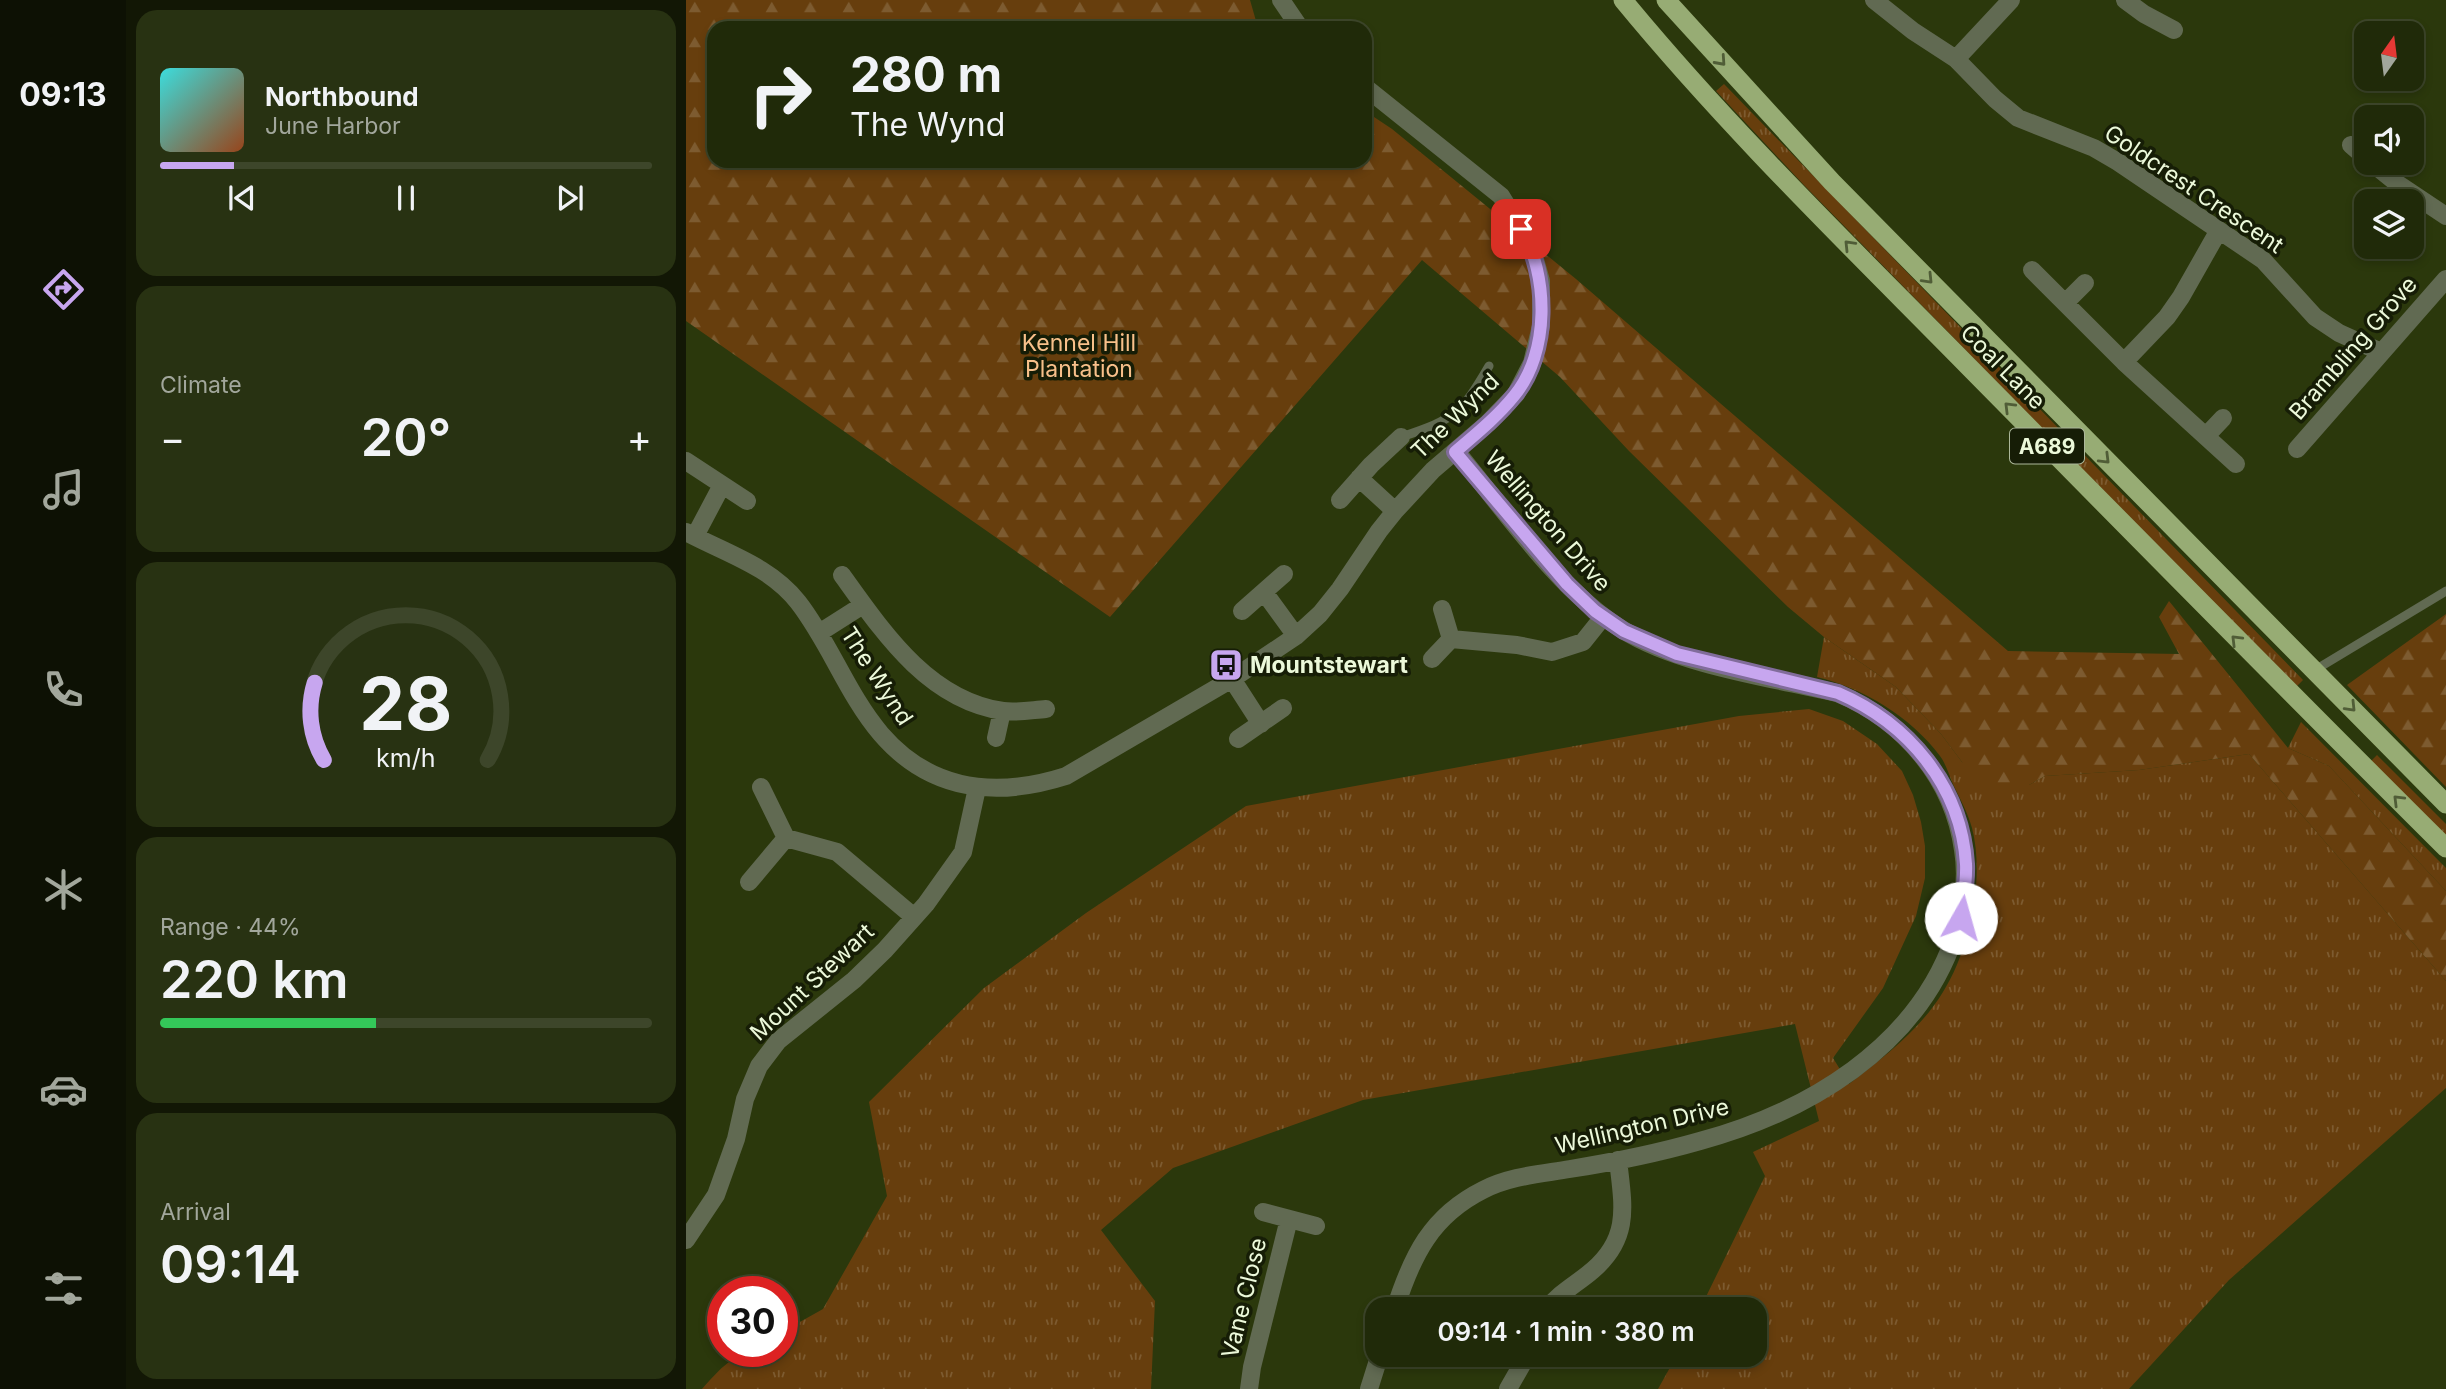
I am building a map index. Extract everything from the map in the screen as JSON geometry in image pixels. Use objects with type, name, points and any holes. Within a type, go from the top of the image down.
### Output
[{"type":"highway","name":"Coal Lane","points":[[1623,0],[1725,116],[1827,222],[2236,640],[2446,848]]},
{"type":"highway","name":"Coal Lane","points":[[1666,0],[1832,182],[2446,804]]},
{"type":"street","points":[[1281,0],[1295,21]]},
{"type":"street","name":"Goldcrest Crescent","points":[[1874,0],[1956,60],[2018,118],[2094,148],[2263,260],[2315,317],[2381,352]]},
{"type":"street","points":[[1956,60],[2011,0]]},
{"type":"street","points":[[2126,0],[2144,14],[2174,30]]},
{"type":"street","name":"The Wynd","points":[[722,485],[690,534],[748,562],[770,576],[797,601],[881,734],[903,755],[930,772],[953,782],[977,788],[1011,789],[1066,776],[1231,679],[1296,636],[1320,614],[1395,511],[1433,470],[1488,423],[1516,394],[1532,363],[1541,326],[1541,281],[1531,245],[1501,196],[1372,93]]},
{"type":"street","points":[[2387,175],[2446,216]]},
{"type":"street","points":[[2124,362],[2167,317],[2219,230]]},
{"type":"street","points":[[2032,270],[2124,362],[2236,464]]},
{"type":"street","name":"Brambling Grove","points":[[2297,449],[2446,279]]},
{"type":"street","points":[[2065,303],[2085,284]]},
{"type":"street","points":[[2206,436],[2223,418]]},
{"type":"street","name":"The Wynd","points":[[1340,500],[1401,437]]},
{"type":"street","name":"Wellington Drive","points":[[1399,1297],[1414,1255],[1443,1219],[1482,1190],[1521,1177],[1618,1160],[1742,1129],[1822,1090],[1863,1063],[1894,1036],[1928,995],[1948,954],[1961,918],[1966,864],[1960,827],[1945,787],[1920,751],[1892,724],[1857,701],[1838,693],[1677,654],[1636,637],[1603,617],[1567,584],[1455,452]]},
{"type":"street","points":[[686,461],[747,501]]},
{"type":"street","points":[[1359,478],[1395,511]]},
{"type":"street","points":[[1242,611],[1284,574]]},
{"type":"street","name":"The Wynd","points":[[842,575],[908,660],[925,676],[966,699],[1002,711],[1046,709]]},
{"type":"street","points":[[1264,592],[1296,636]]},
{"type":"street","name":"The Wynd","points":[[819,633],[863,605]]},
{"type":"street","points":[[1442,609],[1451,639]]},
{"type":"street","points":[[1451,639],[1517,645],[1552,652],[1583,642],[1603,617]]},
{"type":"street","points":[[1432,659],[1451,639]]},
{"type":"street","points":[[1231,679],[1261,723]]},
{"type":"street","points":[[1238,739],[1283,708]]},
{"type":"street","points":[[996,738],[1002,711]]},
{"type":"street","points":[[761,787],[786,838],[837,852],[914,917]]},
{"type":"street","name":"Mount Stewart","points":[[686,1240],[720,1186],[736,1139],[745,1099],[759,1066],[778,1041],[854,980],[886,950],[926,904],[963,852],[977,788]]},
{"type":"street","points":[[749,883],[786,838]]},
{"type":"street","points":[[1558,1297],[1593,1270],[1618,1238],[1623,1211],[1618,1160]]},
{"type":"street","name":"Vane Close","points":[[1263,1212],[1316,1226]]},
{"type":"street","name":"Vane Close","points":[[1249,1389],[1252,1367],[1289,1219]]},
{"type":"street","points":[[1369,1389],[1376,1367]]},
{"type":"street","points":[[1508,1389],[1521,1367]]},
{"type":"lane","points":[[1401,437],[1443,422],[1460,411],[1471,398],[1489,366]]},
{"type":"lane","points":[[2315,670],[2446,591]]},
{"type":"green space","name":"Kennel Hill Plantation","points":[[686,0],[1250,0],[1256,21],[707,21],[707,168],[1372,168],[1372,116],[1576,279],[2008,651],[2179,654],[2159,617],[2169,601],[2288,748],[2329,766],[2446,891],[2446,981],[2249,754],[2139,770],[2045,776],[2029,785],[1993,790],[1962,762],[1941,734],[1896,687],[1824,637],[1788,607],[1629,451],[1560,377],[1422,260],[1110,617],[686,321]]},
{"type":"green space","points":[[1724,84],[2303,680],[2296,687],[1803,184],[1716,91]]},
{"type":"green space","points":[[2446,614],[2446,787],[2347,685]]},
{"type":"green space","points":[[1824,637],[1896,687],[1941,734],[1962,762],[2029,785],[2045,776],[2139,770],[2249,754],[2446,981],[2446,1088],[2229,1280],[2129,1389],[1658,1389],[1670,1367],[1767,1367],[1767,1297],[1706,1297],[1765,1176],[1753,1152],[1819,1121],[1795,1024],[1363,1100],[1173,1168],[1101,1230],[1155,1301],[1151,1389],[702,1389],[723,1367],[798,1367],[798,1323],[823,1309],[887,1196],[869,1102],[984,988],[1086,913],[1246,806],[1739,716],[1809,709],[1843,721],[1877,744],[1902,771],[1913,795],[1925,846],[1925,878],[1916,916],[1883,988],[1833,1058],[1849,1084],[1912,1031],[1934,1006],[1953,975],[1967,934],[1976,891],[1976,848],[1966,811],[1944,762],[1928,742],[1885,706],[1852,688],[1817,677]]},
{"type":"green space","points":[[2301,722],[2446,868],[2446,891],[2329,766],[2288,748]]},
{"type":"green space","points":[[2377,755],[2446,824],[2446,841],[2368,764]]},
{"type":"place","name":"Mountstewart","points":[[1226,665]]},
{"type":"route","points":[[1521,229],[1531,245],[1541,281],[1541,326],[1532,363],[1516,394],[1455,452],[1567,584],[1595,611],[1624,631],[1677,654],[1838,693],[1857,701],[1892,724],[1920,751],[1945,787],[1960,827],[1966,864],[1961,918]]}]
